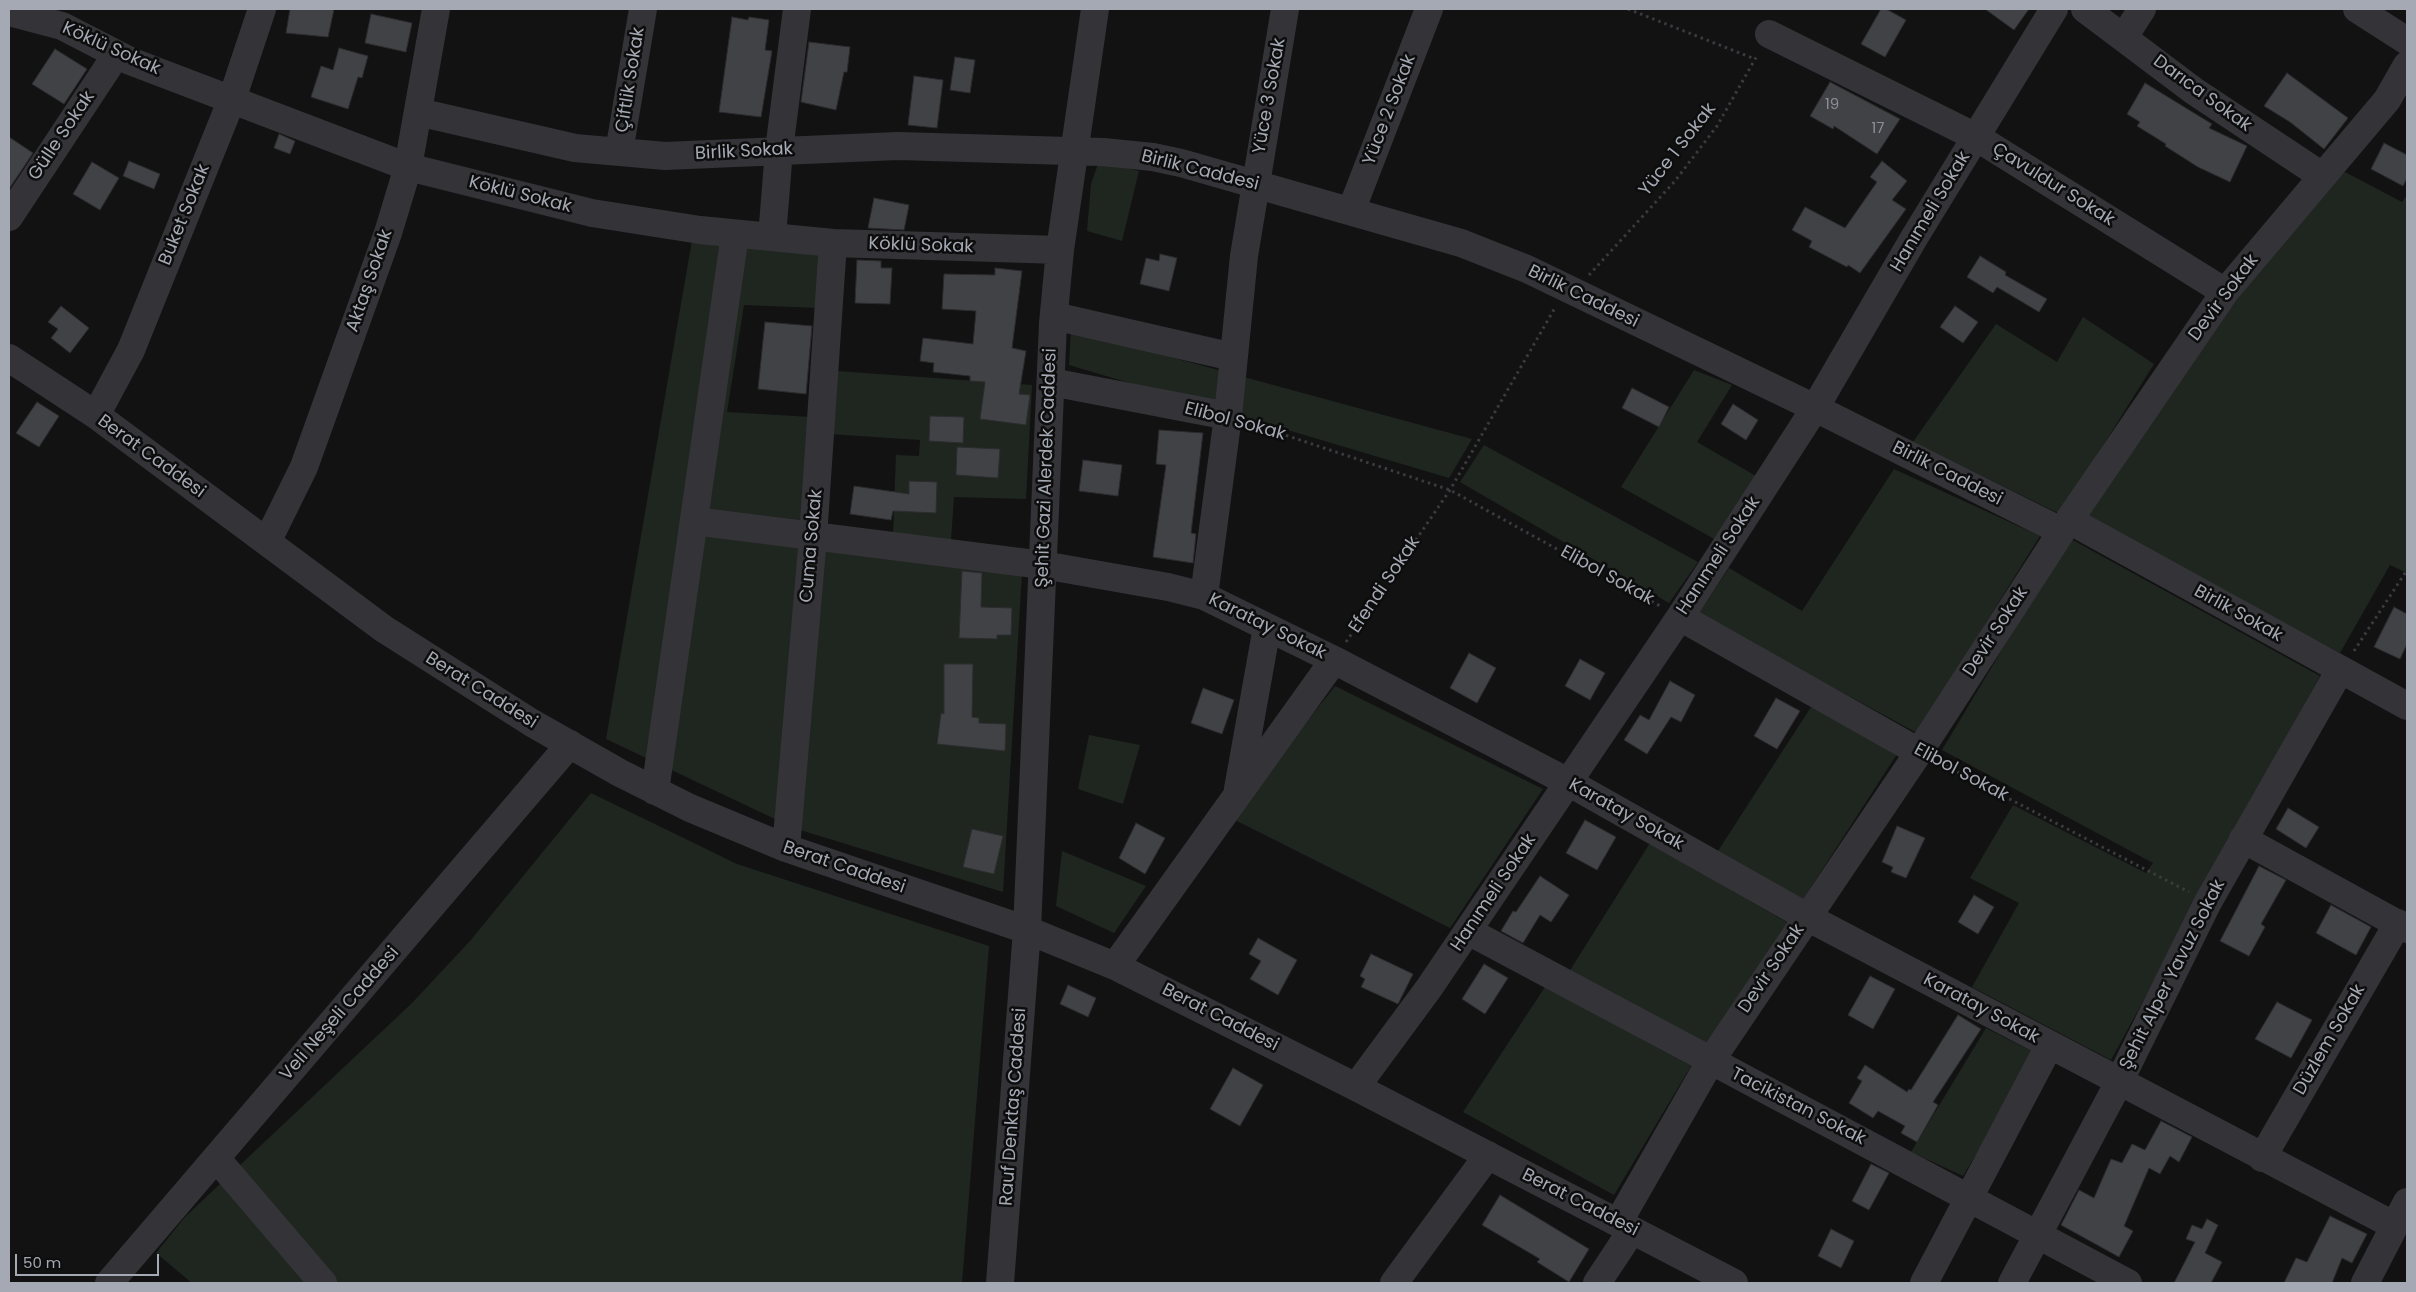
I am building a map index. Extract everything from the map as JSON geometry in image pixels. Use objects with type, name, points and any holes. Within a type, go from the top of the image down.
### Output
[{"type":"street","name":"Buket Sokak","points":[[96,416],[131,350],[232,99],[262,9]]},
{"type":"street","name":"Aktaş Sokak","points":[[268,542],[304,467],[385,242],[408,167],[436,9]]},
{"type":"street","name":"Çiftlik Sokak","points":[[619,152],[643,9]]},
{"type":"street","points":[[772,237],[779,150],[797,9]]},
{"type":"street","name":"Şehit Gazi Alerdek Caddesi","points":[[1027,930],[1054,316],[1060,250],[1095,9]]},
{"type":"street","name":"Yüce 3 Sokak","points":[[1204,596],[1228,416],[1244,256],[1285,9]]},
{"type":"street","name":"Yüce 2 Sokak","points":[[1351,212],[1429,9]]},
{"type":"street","name":"Hanımeli Sokak","points":[[1356,1087],[1430,988],[1680,617],[1815,408],[2054,9]]},
{"type":"street","name":"Darıca Sokak","points":[[2085,9],[2194,91],[2322,176]]},
{"type":"street","points":[[2124,37],[2142,9]]},
{"type":"street","points":[[2357,9],[2407,41]]},
{"type":"street","name":"Köklü Sokak","points":[[9,12],[65,17],[116,55],[408,167],[592,213],[641,222],[735,234],[834,243],[1060,250]]},
{"type":"street","name":"Çavuldur Sokak","points":[[1769,34],[1976,137],[2225,292]]},
{"type":"street","name":"Gülle Sokak","points":[[9,217],[116,55]]},
{"type":"street","name":"Devir Sokak","points":[[1597,1283],[1710,1062],[1919,752],[2065,526],[2225,292],[2387,100],[2407,65]]},
{"type":"street","name":"Birlik Sokak","points":[[418,112],[575,148],[665,156],[898,146],[1074,151]]},
{"type":"street","name":"Birlik Caddesi","points":[[1074,151],[1153,156],[1461,243],[1527,269],[1628,320],[2065,526]]},
{"type":"street","points":[[655,790],[735,234]]},
{"type":"street","name":"Cuma Sokak","points":[[786,848],[813,537],[834,243]]},
{"type":"street","points":[[1054,316],[1234,357]]},
{"type":"street","name":"Berat Caddesi","points":[[9,358],[96,416],[384,629],[570,744],[655,790],[690,808],[786,848],[1027,930],[1115,966],[1356,1087],[1734,1283]]},
{"type":"street","name":"Elibol Sokak","points":[[1051,382],[1228,416]]},
{"type":"street","name":"Karatay Sokak","points":[[694,521],[1043,565],[1168,587],[1204,596],[1334,660],[1568,782],[1807,917],[2262,1158],[2395,1226]]},
{"type":"street","name":"Birlik Sokak","points":[[2065,526],[2347,660],[2407,706]]},
{"type":"street","name":"Elibol Sokak","points":[[1680,617],[1919,752]]},
{"type":"street","points":[[1237,796],[1267,627]]},
{"type":"street","points":[[1115,966],[1334,660]]},
{"type":"street","name":"Şehit Alper Yavuz Sokak","points":[[2012,1283],[2119,1082],[2208,902],[2242,839],[2347,660]]},
{"type":"street","name":"Veli Neşeli Caddesi","points":[[109,1283],[570,744]]},
{"type":"street","points":[[2242,839],[2402,926]]},
{"type":"street","name":"Düzlem Sokak","points":[[2262,1158],[2402,926]]},
{"type":"street","name":"Rauf Denktaş Caddesi","points":[[1000,1283],[1027,930]]},
{"type":"street","name":"Tacikistan Sokak","points":[[1468,931],[1710,1062],[1861,1140],[2036,1236],[2128,1283]]},
{"type":"street","points":[[1924,1283],[2049,1046]]},
{"type":"street","points":[[1394,1283],[1488,1155]]},
{"type":"street","points":[[216,1158],[323,1283]]},
{"type":"street","points":[[2364,1283],[2407,1202]]},
{"type":"path","points":[[1628,9],[1755,59]]},
{"type":"path","name":"Yüce 1 Sokak","points":[[1570,290],[1675,182],[1717,126],[1769,34]]},
{"type":"path","name":"Efendi Sokak","points":[[1334,660],[1450,490],[1570,290]]},
{"type":"path","name":"Elibol Sokak","points":[[1228,416],[1450,490],[1680,617]]},
{"type":"path","points":[[2347,660],[2407,570]]},
{"type":"path","name":"Elibol Sokak","points":[[1919,752],[2208,902]]},
{"type":"shaded area","points":[[1099,161],[1139,171],[1122,241],[1087,231],[1091,184]]},
{"type":"shaded area","points":[[2345,172],[2402,202],[2407,195],[2407,573],[2390,565],[2340,653],[2086,518],[2235,302],[2317,198]]},
{"type":"shaded area","points":[[692,240],[820,252],[818,308],[744,305],[727,412],[811,417],[775,819],[606,739]]},
{"type":"shaded area","points":[[2083,317],[2154,364],[2060,514],[1913,442],[1996,324],[2057,362]]},
{"type":"shaded area","points":[[1071,330],[1472,439],[1449,478],[1069,365]]},
{"type":"shaded area","points":[[1694,370],[1732,385],[1697,442],[1756,476],[1716,540],[1621,487]]},
{"type":"shaded area","points":[[837,371],[1032,385],[1026,499],[954,497],[951,540],[893,535],[896,455],[919,456],[920,440],[829,434]]},
{"type":"shaded area","points":[[1484,445],[1698,562],[1669,603],[1460,482]]},
{"type":"shaded area","points":[[1894,469],[2040,536],[1917,733],[1698,614],[1729,568],[1802,611]]},
{"type":"shaded area","points":[[2069,538],[2320,676],[2111,1060],[1972,987],[2019,903],[1970,878],[2013,805],[2146,873],[2153,863],[1942,750]]},
{"type":"shaded area","points":[[821,544],[1022,573],[1003,892],[800,830]]},
{"type":"shaded area","points":[[1335,686],[1543,789],[1450,928],[1231,818]]},
{"type":"shaded area","points":[[1811,707],[1899,751],[1800,904],[1716,854]]},
{"type":"shaded area","points":[[1089,735],[1140,745],[1123,804],[1078,789]]},
{"type":"shaded area","points":[[591,793],[737,864],[989,946],[962,1283],[192,1283],[156,1253],[185,1217],[412,1003],[470,941]]},
{"type":"shaded area","points":[[1650,843],[1788,923],[1707,1046],[1569,972]]},
{"type":"shaded area","points":[[1062,851],[1146,886],[1114,933],[1056,906]]},
{"type":"shaded area","points":[[1545,987],[1691,1066],[1614,1195],[1463,1112]]},
{"type":"shaded area","points":[[1986,1028],[2037,1054],[1963,1176],[1911,1152]]},
{"type":"building","points":[[290,9],[334,9],[328,37],[286,33]]},
{"type":"building","points":[[1881,9],[1886,9],[1906,20],[1885,57],[1861,44]]},
{"type":"building","points":[[1985,9],[2029,9],[2014,30]]},
{"type":"building","points":[[371,14],[412,23],[406,52],[365,43]]},
{"type":"building","points":[[732,17],[748,20],[749,17],[769,20],[765,50],[772,51],[761,117],[719,112]]},
{"type":"building","points":[[809,42],[850,47],[847,72],[844,72],[836,110],[801,102]]},
{"type":"building","points":[[339,48],[368,56],[362,78],[358,77],[348,109],[311,97],[321,66],[333,70]]},
{"type":"building","points":[[55,49],[87,69],[64,104],[32,84]]},
{"type":"building","points":[[955,57],[975,60],[970,93],[950,90]]},
{"type":"building","points":[[2287,73],[2348,118],[2324,149],[2290,122],[2264,106]]},
{"type":"building","points":[[914,76],[943,80],[937,128],[908,125]]},
{"type":"building","points":[[1830,82],[1900,119],[1877,154],[1834,126],[1833,129],[1810,116]]},
{"type":"building","points":[[2145,83],[2212,124],[2209,128],[2247,146],[2230,182],[2198,167],[2137,126],[2140,122],[2127,114]]},
{"type":"building","points":[[279,134],[295,141],[290,154],[274,148]]},
{"type":"building","points":[[9,137],[33,153],[9,189]]},
{"type":"building","points":[[2384,143],[2407,155],[2407,178],[2403,186],[2371,169]]},
{"type":"building","points":[[129,161],[160,174],[154,189],[123,176]]},
{"type":"building","points":[[1882,161],[1907,181],[1892,200],[1906,209],[1860,273],[1848,265],[1847,267],[1809,247],[1812,241],[1792,230],[1805,207],[1845,228],[1877,182],[1870,177]]},
{"type":"building","points":[[92,162],[119,178],[100,210],[73,194]]},
{"type":"building","points":[[874,198],[909,205],[904,230],[868,228]]},
{"type":"building","points":[[1160,254],[1177,258],[1169,291],[1140,284],[1146,258],[1159,261]]},
{"type":"building","points":[[1980,256],[2006,272],[2005,275],[2047,299],[2039,312],[1997,287],[1993,293],[1967,277]]},
{"type":"building","points":[[857,260],[881,261],[881,268],[892,268],[890,304],[855,303]]},
{"type":"building","points":[[995,268],[1022,271],[1012,348],[1026,351],[1019,394],[1030,395],[1026,425],[980,419],[985,382],[970,381],[970,376],[933,372],[934,363],[920,361],[923,338],[973,344],[976,311],[942,309],[944,274],[995,275]]},
{"type":"building","points":[[61,306],[89,328],[70,353],[51,338],[58,329],[48,322]]},
{"type":"building","points":[[1955,306],[1978,322],[1963,343],[1940,327]]},
{"type":"building","points":[[765,322],[812,326],[806,394],[758,389]]},
{"type":"building","points":[[1632,388],[1669,407],[1659,427],[1622,408]]},
{"type":"building","points":[[37,402],[59,416],[39,447],[16,433]]},
{"type":"building","points":[[1733,404],[1758,420],[1746,440],[1721,424]]},
{"type":"building","points":[[930,416],[964,417],[963,443],[929,441]]},
{"type":"building","points":[[1159,430],[1203,433],[1191,533],[1196,534],[1193,563],[1153,557],[1166,465],[1156,464]]},
{"type":"building","points":[[957,447],[1000,449],[998,478],[956,475]]},
{"type":"building","points":[[1083,460],[1122,465],[1118,496],[1079,491]]},
{"type":"building","points":[[909,481],[937,482],[936,513],[893,511],[891,520],[850,514],[854,486],[909,494]]},
{"type":"building","points":[[962,571],[982,573],[981,607],[1012,608],[1011,635],[997,635],[997,639],[959,638]]},
{"type":"building","points":[[2394,607],[2407,614],[2407,644],[2400,659],[2374,647]]},
{"type":"building","points":[[1469,653],[1496,668],[1477,703],[1450,688]]},
{"type":"building","points":[[1580,659],[1605,673],[1590,700],[1565,686]]},
{"type":"building","points":[[944,664],[973,664],[972,717],[979,718],[979,723],[1006,724],[1005,751],[937,744],[941,713],[944,714]]},
{"type":"building","points":[[1670,681],[1695,695],[1681,722],[1671,717],[1647,754],[1624,740],[1640,715],[1649,720]]},
{"type":"building","points":[[1203,688],[1234,700],[1222,734],[1191,723]]},
{"type":"building","points":[[1776,698],[1800,711],[1777,749],[1754,736]]},
{"type":"building","points":[[2288,808],[2319,827],[2306,848],[2276,829]]},
{"type":"building","points":[[1585,820],[1616,837],[1597,870],[1566,853]]},
{"type":"building","points":[[1136,823],[1165,838],[1145,874],[1119,858]]},
{"type":"building","points":[[1897,826],[1925,838],[1906,878],[1891,872],[1893,867],[1882,862]]},
{"type":"building","points":[[972,829],[1003,836],[994,874],[963,867]]},
{"type":"building","points":[[2259,866],[2286,880],[2261,924],[2265,927],[2249,956],[2220,941]]},
{"type":"building","points":[[1540,876],[1569,895],[1551,922],[1540,915],[1523,943],[1501,931],[1513,911],[1516,912]]},
{"type":"building","points":[[1974,895],[1994,907],[1978,934],[1958,922]]},
{"type":"building","points":[[2331,905],[2371,927],[2356,955],[2316,933]]},
{"type":"building","points":[[1258,938],[1297,960],[1278,995],[1250,979],[1261,961],[1249,954]]},
{"type":"building","points":[[1371,954],[1413,974],[1398,1004],[1361,987],[1365,979],[1360,976]]},
{"type":"building","points":[[1484,964],[1508,978],[1485,1014],[1462,999]]},
{"type":"building","points":[[1870,976],[1895,989],[1873,1029],[1848,1015]]},
{"type":"building","points":[[1068,985],[1096,998],[1088,1017],[1060,1004]]},
{"type":"building","points":[[2277,1002],[2312,1020],[2291,1058],[2255,1039]]},
{"type":"building","points":[[1958,1015],[1981,1029],[1933,1102],[1938,1105],[1917,1142],[1901,1133],[1905,1126],[1878,1111],[1873,1118],[1849,1103],[1862,1081],[1857,1078],[1865,1065],[1907,1092],[1909,1089],[1911,1090]]},
{"type":"building","points":[[1233,1068],[1263,1085],[1240,1126],[1210,1109]]},
{"type":"building","points":[[2161,1121],[2192,1137],[2179,1162],[2170,1156],[2160,1174],[2149,1168],[2124,1226],[2133,1231],[2119,1257],[2061,1225],[2079,1190],[2094,1198],[2111,1159],[2122,1163],[2132,1144],[2145,1150]]},
{"type":"building","points":[[1871,1164],[1889,1173],[1869,1210],[1852,1201]]},
{"type":"building","points":[[1500,1195],[1589,1249],[1569,1282],[1537,1262],[1540,1259],[1482,1225]]},
{"type":"building","points":[[2330,1216],[2367,1234],[2352,1263],[2342,1258],[2332,1283],[2284,1283],[2296,1258],[2307,1262]]},
{"type":"building","points":[[2207,1219],[2218,1225],[2205,1253],[2222,1262],[2211,1283],[2174,1283],[2195,1242],[2186,1239],[2192,1225],[2202,1229]]},
{"type":"building","points":[[1831,1229],[1854,1241],[1841,1268],[1818,1256]]}]
